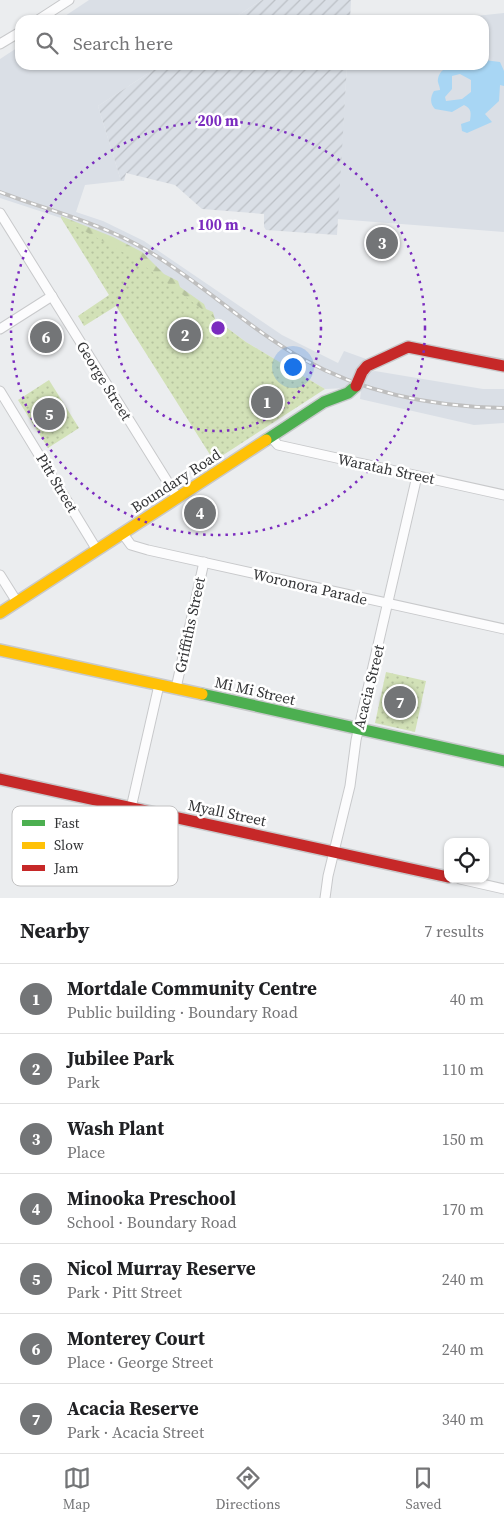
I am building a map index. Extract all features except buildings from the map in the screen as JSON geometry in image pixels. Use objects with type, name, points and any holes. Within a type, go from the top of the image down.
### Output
[{"type":"street","points":[[46,15],[69,0]]},
{"type":"street","points":[[0,32],[3,42],[15,35]]},
{"type":"street","name":"George Street","points":[[0,213],[177,497]]},
{"type":"street","points":[[0,329],[52,296]]},
{"type":"street","name":"Boundary Road","points":[[0,613],[324,402],[348,393],[356,386],[366,366],[384,357],[408,347],[504,366]]},
{"type":"street","name":"Pitt Street","points":[[0,390],[98,550]]},
{"type":"street","name":"Waratah Street","points":[[271,437],[278,445],[504,495]]},
{"type":"street","name":"Acacia Street","points":[[325,898],[350,786],[359,729],[417,476]]},
{"type":"street","name":"Woronora Parade","points":[[123,534],[134,546],[504,629]]},
{"type":"street","name":"Griffiths Street","points":[[176,688],[204,562]]},
{"type":"street","points":[[0,575],[17,602]]},
{"type":"street","name":"Mi Mi Street","points":[[0,650],[504,761]]},
{"type":"street","name":"Griffiths Street","points":[[131,806],[159,685]]},
{"type":"street","name":"Myall Street","points":[[0,779],[122,806]]},
{"type":"street","name":"Myall Street","points":[[178,818],[444,875]]},
{"type":"street","points":[[478,883],[504,889]]},
{"type":"shaded area","points":[[89,0],[262,0],[239,15],[66,15]]},
{"type":"shaded area","points":[[262,0],[351,0],[350,15],[239,15]]},
{"type":"shaded area","points":[[504,13],[504,232],[337,219],[347,70],[489,70],[489,15],[485,15]]},
{"type":"shaded area","points":[[15,49],[15,70],[153,70],[98,106],[121,181],[85,185],[76,212],[103,221],[144,241],[282,335],[338,363],[344,351],[369,360],[369,372],[375,371],[483,389],[504,389],[504,423],[474,425],[360,399],[361,390],[353,385],[348,388],[325,389],[246,342],[135,259],[61,218],[0,198],[0,59]]},
{"type":"shaded area","points":[[153,70],[347,70],[337,235],[266,230],[264,227],[264,214],[202,209],[175,185],[126,173],[124,181],[121,181],[98,106]]},
{"type":"green space","points":[[61,216],[113,237],[142,252],[164,274],[178,281],[180,287],[204,304],[206,309],[213,312],[215,319],[220,323],[61,218]]},
{"type":"green space","points":[[61,218],[135,259],[246,342],[325,389],[214,461],[116,306],[84,326],[78,316],[109,295]]},
{"type":"green space","points":[[49,380],[79,428],[48,448],[18,400]]},
{"type":"green space","points":[[386,672],[426,681],[415,732],[375,723]]},
{"type":"water","points":[[489,61],[500,62],[504,71],[504,86],[500,85],[499,101],[485,114],[492,122],[467,133],[462,131],[461,124],[470,121],[471,113],[464,105],[452,112],[435,109],[431,100],[434,91],[440,90],[438,79],[440,73],[444,70],[489,70]],"holes":[[[460,74],[471,80],[471,92],[462,99],[446,101],[445,97],[452,89],[452,76]]]},
{"type":"railway","points":[[0,192],[94,225],[130,241],[187,277],[263,334],[326,371],[350,381],[400,396],[452,405],[504,408]]},
{"type":"traffic: fast","points":[[266,440],[324,402],[348,393],[356,386]]},
{"type":"traffic: fast","points":[[202,694],[504,761]]},
{"type":"traffic: slow","points":[[0,613],[266,440]]},
{"type":"traffic: slow","points":[[0,650],[202,694]]},
{"type":"traffic: jam","points":[[362,372],[367,366],[408,347],[504,366]]},
{"type":"traffic: jam","points":[[356,386],[362,372]]},
{"type":"traffic: jam","points":[[0,779],[123,806]]},
{"type":"traffic: jam","points":[[178,818],[444,876]]},
{"type":"place","name":"Wash Plant","points":[[382,243]]},
{"type":"place","name":"Jubilee Park","points":[[185,335]]},
{"type":"place","name":"Monterey Court","points":[[46,337]]},
{"type":"place","name":"Mortdale Community Centre","points":[[267,402]]},
{"type":"place","name":"Nicol Murray Reserve","points":[[49,414]]},
{"type":"place","name":"Minooka Preschool","points":[[200,513]]},
{"type":"place","name":"Acacia Reserve","points":[[400,702]]}]
